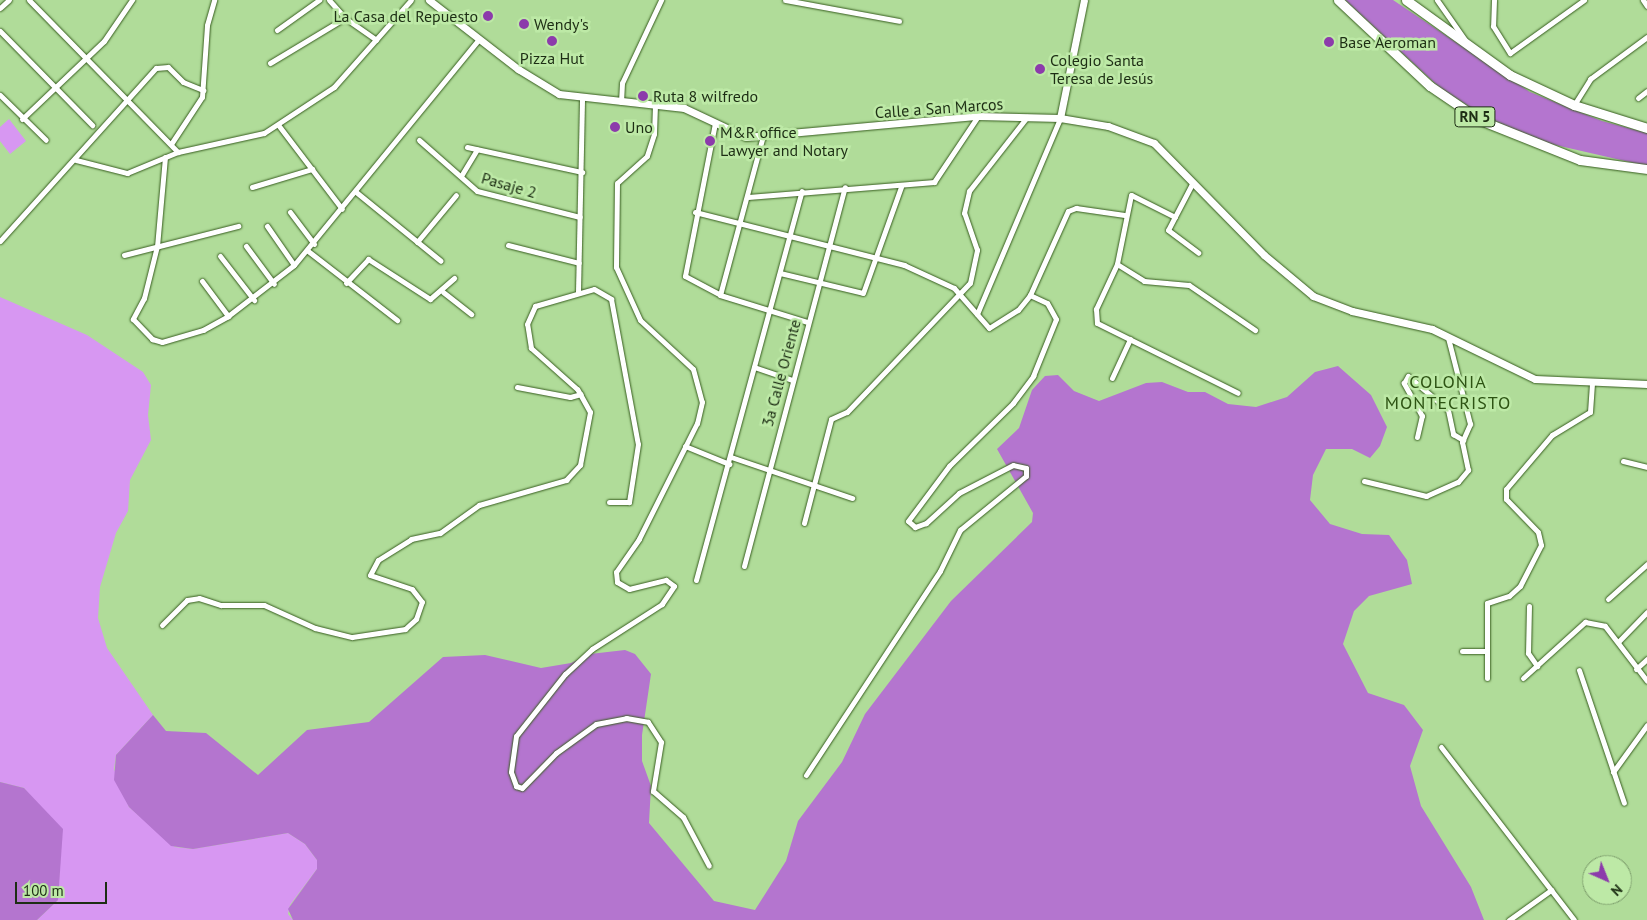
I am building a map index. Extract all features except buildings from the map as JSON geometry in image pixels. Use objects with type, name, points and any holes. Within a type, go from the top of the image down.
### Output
[{"type":"highway","name":"RN 5","points":[[1338,0],[1430,86],[1480,120],[1580,160],[1647,169]]},
{"type":"highway","points":[[1406,0],[1510,74],[1574,105],[1633,125],[1647,127]]},
{"type":"main road","name":"Calle a San Marcos","points":[[430,0],[478,40],[541,86],[582,100],[684,108],[715,123],[762,139],[978,116],[1060,118],[1139,136],[1162,150],[1271,261],[1313,296],[1448,338],[1535,379],[1647,384]]},
{"type":"main road","points":[[1060,118],[1084,0]]},
{"type":"street","points":[[0,8],[9,0]]},
{"type":"street","points":[[29,0],[178,152]]},
{"type":"street","points":[[22,119],[104,41],[132,0]]},
{"type":"street","points":[[170,144],[196,112],[203,90],[207,25],[214,0]]},
{"type":"street","points":[[277,30],[319,0]]},
{"type":"street","points":[[329,0],[345,18],[376,40]]},
{"type":"street","points":[[76,160],[121,174],[178,152],[264,133],[279,126],[334,87],[411,0]]},
{"type":"street","points":[[621,102],[622,83],[661,0]]},
{"type":"street","points":[[785,0],[899,21]]},
{"type":"street","points":[[1437,0],[1467,45]]},
{"type":"street","points":[[1494,0],[1493,26],[1510,53],[1584,0]]},
{"type":"street","points":[[1643,0],[1647,6]]},
{"type":"street","points":[[270,63],[345,18]]},
{"type":"street","points":[[0,32],[92,124]]},
{"type":"street","points":[[1574,105],[1590,79],[1647,37]]},
{"type":"street","points":[[165,156],[157,246],[144,298],[133,319],[137,328],[162,342],[203,330],[228,316],[254,300],[294,265],[314,244],[478,40]]},
{"type":"street","points":[[0,241],[76,160],[126,99],[159,66],[168,67],[183,82],[203,90]]},
{"type":"street","points":[[1638,98],[1647,92]]},
{"type":"street","points":[[0,95],[22,119],[46,140]]},
{"type":"street","points":[[578,292],[582,100]]},
{"type":"street","points":[[655,105],[654,134],[647,156],[617,183],[616,268],[640,320],[686,359],[699,381],[700,412],[639,539],[616,572],[617,582],[630,589],[671,580],[674,586],[669,596],[592,649],[565,674],[516,736],[511,772],[516,786],[522,788],[556,753],[596,724],[641,719],[654,727],[661,742],[653,791],[683,816],[709,866]]},
{"type":"street","points":[[748,197],[845,187],[902,187],[938,180],[978,116]]},
{"type":"street","points":[[804,523],[833,416],[847,412],[962,294],[974,275],[977,250],[964,213],[969,191],[1027,117]]},
{"type":"street","points":[[977,314],[1060,118]]},
{"type":"street","points":[[715,123],[684,272],[691,283],[720,295],[807,322]]},
{"type":"street","points":[[279,126],[342,209]]},
{"type":"street","points":[[720,295],[742,225],[762,139]]},
{"type":"street","name":"Pasaje 2","points":[[419,140],[477,191],[580,217]]},
{"type":"street","points":[[467,147],[582,172]]},
{"type":"street","points":[[461,176],[477,149]]},
{"type":"street","points":[[252,187],[312,169]]},
{"type":"street","points":[[1193,182],[1175,217],[1169,234],[1198,253]]},
{"type":"street","name":"3a Calle Oriente","points":[[744,566],[807,322],[845,187]]},
{"type":"street","points":[[780,273],[863,293],[877,260],[902,187]]},
{"type":"street","points":[[696,580],[732,457],[754,367],[802,191]]},
{"type":"street","points":[[356,192],[440,261]]},
{"type":"street","points":[[1175,217],[1133,194],[1124,215],[1117,264],[1095,316],[1103,328],[1130,339],[1238,393]]},
{"type":"street","points":[[417,242],[456,195]]},
{"type":"street","points":[[696,212],[877,260],[904,265],[962,294],[989,328],[1018,310],[1030,295],[1068,211],[1076,208],[1124,215]]},
{"type":"street","points":[[290,212],[314,244]]},
{"type":"street","points":[[124,255],[238,226]]},
{"type":"street","points":[[267,226],[294,265]]},
{"type":"street","points":[[246,246],[274,284]]},
{"type":"street","points":[[508,246],[579,263]]},
{"type":"street","points":[[308,251],[346,283],[397,320]]},
{"type":"street","points":[[220,256],[254,300]]},
{"type":"street","points":[[346,283],[364,261],[372,259],[424,297],[436,298],[454,278]]},
{"type":"street","points":[[1117,264],[1136,278],[1189,285],[1256,330]]},
{"type":"street","points":[[202,281],[228,316]]},
{"type":"street","points":[[162,624],[187,600],[199,598],[220,604],[264,605],[315,628],[352,637],[405,629],[420,610],[418,595],[376,581],[370,570],[392,549],[411,539],[430,539],[470,510],[574,475],[589,423],[590,412],[580,394],[531,348],[528,324],[535,306],[578,292],[603,291],[611,299],[638,432],[629,502],[609,502]]},
{"type":"street","points":[[442,292],[471,314]]},
{"type":"street","points":[[806,775],[940,571],[960,530],[1026,476],[1026,468],[1014,465],[959,494],[926,523],[915,527],[908,521],[948,466],[1013,402],[1034,376],[1056,319],[1047,303],[1030,295]]},
{"type":"street","points":[[1364,481],[1426,496],[1465,476],[1469,464],[1463,440],[1470,424],[1448,338]]},
{"type":"street","points":[[1112,378],[1130,339]]},
{"type":"street","points":[[754,367],[792,380]]},
{"type":"street","points":[[1417,437],[1422,416],[1404,383],[1412,376],[1448,410],[1453,434],[1463,440]]},
{"type":"street","points":[[1487,678],[1487,603],[1509,596],[1520,586],[1541,545],[1538,532],[1506,499],[1506,490],[1552,435],[1590,412],[1592,383]]},
{"type":"street","points":[[517,387],[570,397],[580,394]]},
{"type":"street","points":[[685,446],[729,464]]},
{"type":"street","points":[[732,457],[852,498]]},
{"type":"street","points":[[1623,461],[1647,467]]},
{"type":"street","points":[[1608,599],[1647,564]]},
{"type":"street","points":[[1529,606],[1528,653],[1536,666]]},
{"type":"street","points":[[1619,641],[1647,612]]},
{"type":"street","points":[[1523,678],[1585,622],[1605,626],[1634,660],[1636,669],[1647,681]]},
{"type":"street","points":[[1462,651],[1487,650]]},
{"type":"street","points":[[1636,669],[1647,659]]},
{"type":"street","points":[[1579,670],[1624,803]]},
{"type":"street","points":[[1613,772],[1647,725]]},
{"type":"street","points":[[1441,747],[1574,920]]},
{"type":"street","points":[[1509,920],[1551,890]]},
{"type":"shaded area","points":[[1345,0],[1393,0],[1530,92],[1602,121],[1647,133],[1647,166],[1538,141],[1482,115],[1439,87]]},
{"type":"shaded area","points":[[9,119],[26,141],[10,154],[0,141],[0,127]]},
{"type":"shaded area","points":[[0,297],[87,335],[143,372],[151,385],[148,415],[151,440],[130,480],[128,511],[116,533],[100,587],[98,618],[107,648],[153,715],[116,755],[114,769],[129,807],[175,847],[193,849],[288,833],[305,844],[317,860],[317,869],[290,905],[288,914],[293,920],[37,920],[58,900],[61,834],[24,788],[0,782]]},
{"type":"shaded area","points":[[1338,366],[1371,395],[1387,427],[1380,446],[1370,458],[1352,449],[1326,449],[1313,475],[1310,500],[1330,524],[1362,534],[1389,535],[1407,560],[1412,584],[1369,596],[1354,611],[1343,644],[1368,693],[1404,705],[1423,730],[1410,766],[1421,806],[1471,887],[1484,920],[293,920],[288,909],[317,869],[317,860],[305,844],[288,833],[193,849],[171,846],[129,807],[114,780],[116,755],[153,715],[166,731],[206,733],[258,775],[307,730],[369,722],[443,657],[485,655],[541,668],[571,663],[590,654],[625,650],[635,654],[651,674],[642,735],[642,761],[651,786],[649,823],[714,901],[755,910],[786,861],[798,821],[842,762],[865,714],[951,601],[1032,522],[1033,513],[997,449],[1019,428],[1032,390],[1045,376],[1058,375],[1074,391],[1099,401],[1146,383],[1162,382],[1188,392],[1205,392],[1228,404],[1256,407],[1287,397],[1315,372]]},
{"type":"shaded area","points":[[0,782],[24,788],[63,829],[58,900],[37,920],[0,920]]},
{"type":"place","name":"La Casa del Repuesto","points":[[488,16]]},
{"type":"place","name":"Wendy's","points":[[524,24]]},
{"type":"place","name":"Pizza Hut","points":[[552,41]]},
{"type":"place","name":"Base Aeroman","points":[[1329,42]]},
{"type":"place","name":"Colegio Santa Teresa de Jesús","points":[[1040,69]]},
{"type":"place","name":"Ruta 8 wilfredo","points":[[643,96]]},
{"type":"place","name":"Uno","points":[[615,127]]},
{"type":"place","name":"M&R office Lawyer and Notary","points":[[710,141]]},
{"type":"district","name":"COLONIA MONTECRISTO","points":[[1448,393]]}]
